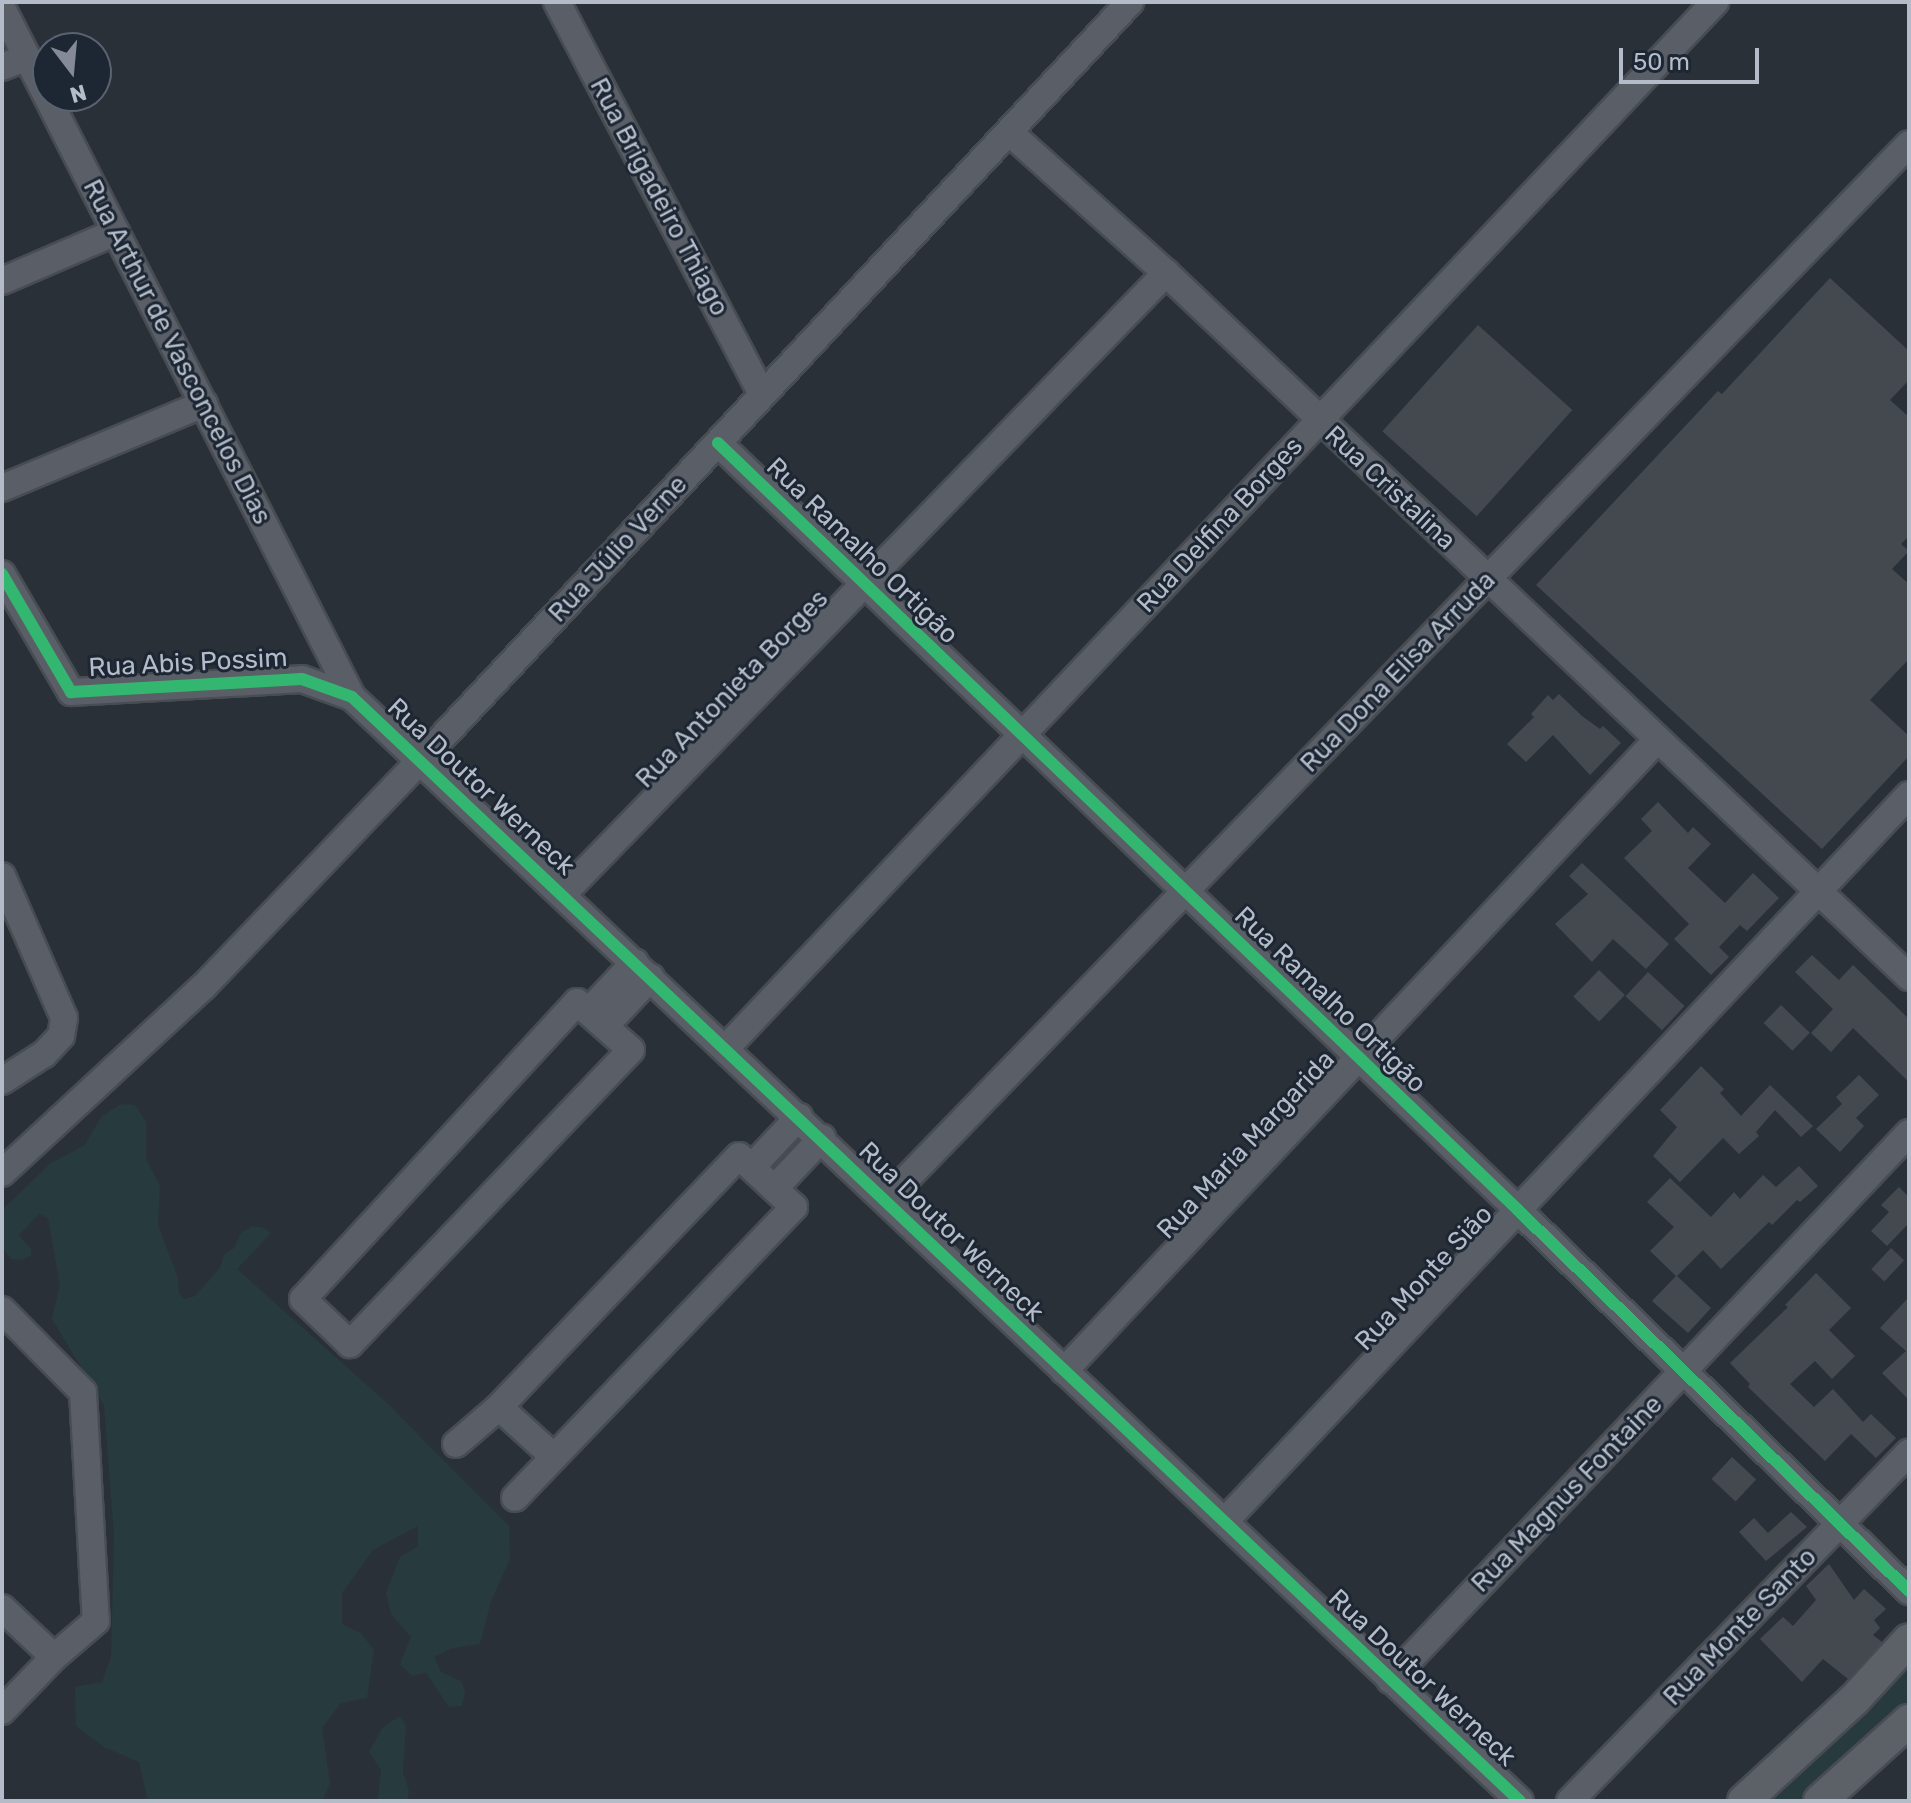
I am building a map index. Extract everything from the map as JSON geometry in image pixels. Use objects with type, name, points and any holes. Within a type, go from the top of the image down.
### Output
[{"type":"main road","points":[[1744,1801],[1854,1700],[1909,1640]]},
{"type":"main road","points":[[1820,1801],[1909,1721]]},
{"type":"street","name":"Rua Brigadeiro Thiago","points":[[557,2],[761,392]]},
{"type":"street","name":"Rua Júlio Verne","points":[[2,1173],[204,986],[421,760],[718,443],[761,392],[1130,2]]},
{"type":"street","name":"Rua Delfina Borges","points":[[726,1048],[1715,2]]},
{"type":"street","name":"Rua Arthur de Vasconcelos Dias","points":[[2,8],[352,697]]},
{"type":"street","points":[[2,67],[27,57]]},
{"type":"street","name":"Rua Cristalina","points":[[1009,132],[1166,273],[1909,977]]},
{"type":"street","name":"Rua Dona Elisa Arruda","points":[[886,1200],[1909,144]]},
{"type":"street","points":[[2,281],[116,232]]},
{"type":"street","name":"Rua Antonieta Borges","points":[[563,894],[1166,273]]},
{"type":"street","points":[[2,488],[204,404]]},
{"type":"street","name":"Rua Ramalho Ortigão","points":[[718,443],[1842,1522],[1909,1591]]},
{"type":"street","name":"Rua Abis Possim","points":[[2,574],[71,692],[302,679],[352,697]]},
{"type":"street","name":"Rua Doutor Werneck","points":[[352,697],[1520,1801]]},
{"type":"street","name":"Rua Maria Margarida","points":[[1064,1371],[1657,740]]},
{"type":"street","name":"Rua Monte Sião","points":[[1226,1520],[1909,795]]},
{"type":"street","points":[[2,876],[64,1018],[61,1036],[44,1054],[2,1081]]},
{"type":"street","points":[[597,1018],[643,970]]},
{"type":"street","points":[[577,1002],[597,1018],[631,1050],[350,1344],[303,1299],[577,1002]]},
{"type":"street","points":[[752,1167],[799,1117]]},
{"type":"street","name":"Rua Magnus Fontaine","points":[[1390,1680],[1909,1133]]},
{"type":"street","points":[[775,1188],[822,1138]]},
{"type":"street","points":[[456,1444],[499,1407],[739,1156],[775,1188],[794,1207],[515,1498]]},
{"type":"street","points":[[2,1310],[83,1392],[96,1621],[54,1657],[2,1711]]},
{"type":"street","points":[[499,1407],[554,1457]]},
{"type":"street","name":"Rua Monte Santo","points":[[1570,1801],[1909,1453]]},
{"type":"street","points":[[2,1608],[54,1657]]},
{"type":"green space","points":[[121,1104],[135,1105],[146,1122],[146,1159],[160,1186],[158,1225],[178,1278],[179,1294],[185,1299],[195,1296],[220,1268],[224,1255],[234,1248],[241,1233],[253,1226],[264,1228],[271,1233],[237,1269],[387,1403],[509,1526],[510,1559],[491,1601],[480,1644],[453,1648],[434,1657],[441,1672],[461,1681],[465,1691],[462,1706],[449,1707],[426,1673],[412,1676],[400,1664],[411,1637],[391,1614],[386,1593],[400,1557],[418,1546],[418,1526],[373,1550],[342,1593],[342,1624],[361,1633],[374,1650],[367,1698],[341,1703],[322,1728],[330,1783],[322,1801],[148,1801],[139,1762],[104,1747],[76,1726],[75,1687],[102,1682],[111,1657],[114,1535],[104,1405],[52,1319],[60,1285],[48,1218],[39,1214],[19,1235],[31,1249],[31,1255],[22,1260],[11,1259],[2,1248],[2,1210],[51,1163],[85,1145],[101,1117]]},
{"type":"green space","points":[[1909,1648],[1909,1710],[1809,1801],[1757,1801]]},
{"type":"green space","points":[[400,1716],[406,1726],[403,1772],[409,1791],[407,1801],[373,1801],[378,1798],[381,1770],[369,1752],[383,1727]]},
{"type":"building","points":[[1830,278],[1909,351],[1909,380],[1890,400],[1909,417],[1909,536],[1901,544],[1909,551],[1892,569],[1909,584],[1909,659],[1870,700],[1909,736],[1909,756],[1822,849],[1536,585],[1718,391],[1722,394]]},
{"type":"building","points":[[1478,325],[1572,410],[1477,516],[1382,431]]},
{"type":"building","points":[[1559,694],[1582,716],[1600,729],[1603,726],[1621,743],[1590,775],[1553,735],[1526,762],[1507,744],[1534,717],[1531,714],[1548,695],[1553,700]]},
{"type":"building","points":[[1658,802],[1688,833],[1693,827],[1711,844],[1688,868],[1725,903],[1753,873],[1779,898],[1747,931],[1740,925],[1719,947],[1729,957],[1711,975],[1674,939],[1689,924],[1624,858],[1652,831],[1641,819]]},
{"type":"building","points":[[1582,863],[1669,944],[1646,969],[1613,939],[1592,962],[1555,924],[1588,894],[1569,876]]},
{"type":"building","points":[[1812,955],[1839,980],[1853,965],[1909,1019],[1909,1082],[1853,1028],[1831,1052],[1811,1033],[1833,1009],[1795,972]]},
{"type":"building","points":[[1599,970],[1625,995],[1599,1022],[1573,997]]},
{"type":"building","points":[[1648,972],[1685,1006],[1662,1030],[1625,996]]},
{"type":"building","points":[[1781,1005],[1810,1033],[1792,1051],[1764,1023]]},
{"type":"building","points":[[1701,1066],[1724,1089],[1720,1093],[1741,1116],[1770,1085],[1813,1126],[1801,1137],[1775,1110],[1756,1132],[1759,1136],[1739,1154],[1723,1138],[1680,1182],[1653,1156],[1677,1127],[1660,1110]]},
{"type":"building","points":[[1859,1075],[1879,1095],[1856,1118],[1864,1126],[1840,1152],[1816,1129],[1842,1104],[1836,1097]]},
{"type":"building","points":[[1799,1166],[1818,1186],[1800,1202],[1797,1200],[1772,1225],[1769,1222],[1721,1269],[1703,1250],[1677,1276],[1711,1308],[1688,1333],[1652,1301],[1676,1276],[1650,1251],[1674,1227],[1647,1202],[1670,1178],[1711,1217],[1734,1192],[1740,1199],[1763,1175],[1776,1187]]},
{"type":"building","points":[[1899,1187],[1909,1197],[1909,1223],[1887,1246],[1871,1231],[1889,1212],[1881,1205]]},
{"type":"building","points":[[1891,1248],[1904,1260],[1884,1281],[1871,1269]]},
{"type":"building","points":[[1816,1273],[1851,1308],[1829,1330],[1855,1356],[1832,1379],[1815,1361],[1790,1384],[1814,1407],[1833,1389],[1863,1422],[1871,1414],[1896,1438],[1876,1458],[1851,1434],[1825,1461],[1748,1387],[1750,1384],[1730,1363],[1788,1307],[1785,1305]]},
{"type":"building","points":[[1909,1297],[1909,1400],[1882,1373],[1906,1351],[1880,1328]]},
{"type":"building","points":[[1732,1457],[1756,1480],[1736,1501],[1712,1479]]},
{"type":"building","points":[[1791,1512],[1807,1527],[1766,1561],[1739,1532],[1754,1518],[1768,1533]]},
{"type":"building","points":[[1829,1564],[1854,1600],[1864,1589],[1886,1609],[1874,1620],[1880,1628],[1873,1635],[1882,1642],[1848,1679],[1823,1659],[1802,1682],[1760,1639],[1783,1617],[1793,1626],[1816,1600],[1806,1586]]},
{"type":"cycle path","points":[[718,443],[1518,1210],[1909,1591]]},
{"type":"cycle path","points":[[2,574],[71,692],[302,679],[352,697],[1520,1801]]}]
